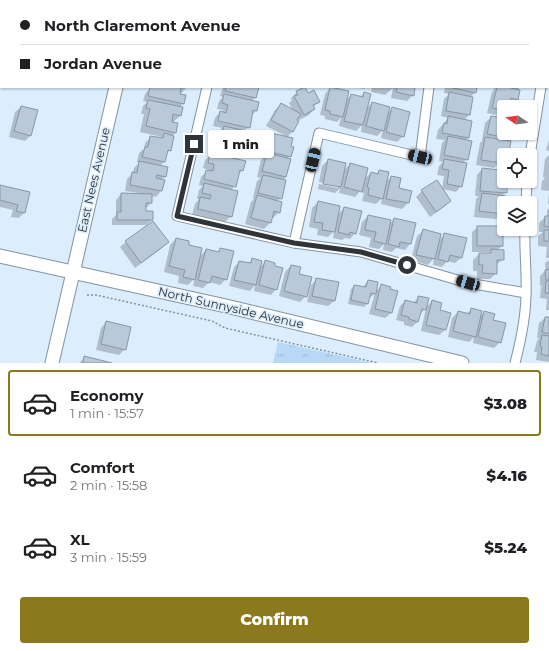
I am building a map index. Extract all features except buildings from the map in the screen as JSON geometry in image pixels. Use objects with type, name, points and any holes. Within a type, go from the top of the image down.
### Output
[{"type":"main road","name":"East Nees Avenue","points":[[52,363],[116,88]]},
{"type":"main road","name":"North Sunnyside Avenue","points":[[0,256],[233,308],[462,363]]},
{"type":"street","points":[[207,88],[177,216],[294,243],[361,252],[468,283],[526,293]]},
{"type":"street","points":[[294,243],[319,133],[420,157],[429,88]]},
{"type":"street","points":[[531,148],[540,91],[549,98]]},
{"type":"street","points":[[515,363],[522,332],[526,293],[525,236]]},
{"type":"path","points":[[87,295],[96,295],[212,321],[225,328],[378,363]]},
{"type":"green space","points":[[278,342],[372,363],[273,363]]},
{"type":"route","points":[[194,144],[177,216],[294,243],[361,252],[407,265]]}]
